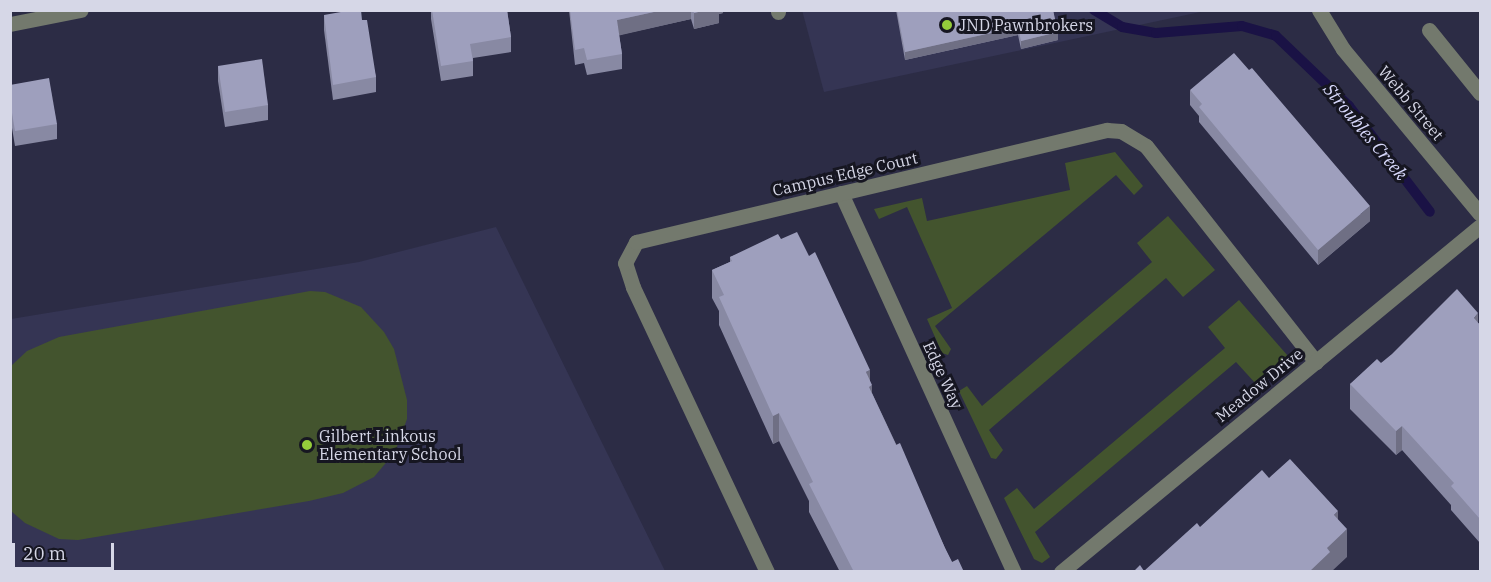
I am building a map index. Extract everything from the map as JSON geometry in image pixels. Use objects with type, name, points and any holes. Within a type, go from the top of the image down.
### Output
[{"type":"street","points":[[10,24],[81,10]]},
{"type":"street","name":"Webb Street","points":[[1319,10],[1342,49],[1480,214]]},
{"type":"street","points":[[1429,30],[1480,93]]},
{"type":"street","name":"Campus Edge Court","points":[[767,572],[625,263],[636,242],[1107,130],[1125,132],[1146,146],[1316,362]]},
{"type":"street","name":"Edge Way","points":[[841,193],[1014,572]]},
{"type":"street","name":"Meadow Drive","points":[[1061,572],[1480,226]]},
{"type":"shaded area","points":[[802,10],[1205,11],[824,92]]},
{"type":"shaded area","name":"Gilbert Linkous Elementary School","points":[[496,227],[665,571],[11,572],[11,319],[359,262]]},
{"type":"green space","points":[[1115,152],[1143,186],[1134,195],[1116,175],[935,326],[951,349],[948,355],[942,353],[927,319],[952,308],[907,207],[879,219],[874,209],[922,198],[927,221],[1070,190],[1065,163]]},
{"type":"green space","points":[[1168,216],[1215,270],[1183,297],[1166,278],[989,430],[1003,450],[996,459],[991,458],[959,391],[967,386],[982,406],[1152,262],[1137,243]]},
{"type":"green space","points":[[310,291],[325,292],[361,307],[384,332],[394,349],[407,400],[407,419],[395,452],[374,477],[343,493],[309,501],[78,540],[59,539],[25,523],[11,511],[11,366],[27,351],[59,337]]},
{"type":"green space","points":[[1239,300],[1288,356],[1256,384],[1236,362],[1035,532],[1050,557],[1042,563],[1034,559],[1004,498],[1017,488],[1034,509],[1225,348],[1208,327]]},
{"type":"building","points":[[361,10],[362,20],[367,20],[376,77],[333,85],[324,15]]},
{"type":"building","points":[[432,10],[507,10],[511,37],[470,44],[473,61],[441,66]]},
{"type":"building","points":[[570,10],[663,10],[617,20],[622,54],[587,60],[584,48],[575,50]]},
{"type":"building","name":"JND Pawnbrokers","points":[[897,10],[1053,10],[1058,32],[1021,41],[1018,27],[905,52]]},
{"type":"building","points":[[1234,53],[1249,70],[1252,68],[1370,206],[1318,250],[1199,107],[1202,104],[1190,90]]},
{"type":"building","points":[[262,59],[268,105],[225,112],[218,66]]},
{"type":"building","points":[[49,78],[57,124],[15,131],[10,85]]},
{"type":"building","points":[[797,232],[809,256],[815,252],[870,370],[866,372],[872,385],[869,387],[896,445],[900,443],[952,562],[958,559],[964,572],[854,572],[809,484],[813,482],[779,413],[773,416],[719,297],[724,295],[712,270],[732,261],[730,257],[778,234],[781,239]]},
{"type":"building","points":[[1457,289],[1478,313],[1474,318],[1480,325],[1480,519],[1451,486],[1454,483],[1402,426],[1396,431],[1350,384],[1377,359],[1381,363],[1392,354]]},
{"type":"building","points":[[1290,459],[1338,511],[1334,515],[1347,529],[1327,548],[1330,552],[1309,572],[1133,572],[1140,565],[1144,571],[1197,523],[1200,527],[1262,470],[1269,478]]},
{"type":"waterway","name":"Stroubles Creek","points":[[1094,10],[1122,27],[1156,33],[1242,26],[1276,36],[1349,106],[1430,212]]},
{"type":"place","name":"JND Pawnbrokers","points":[[947,25]]},
{"type":"place","name":"Gilbert Linkous Elementary School","points":[[307,445]]}]
